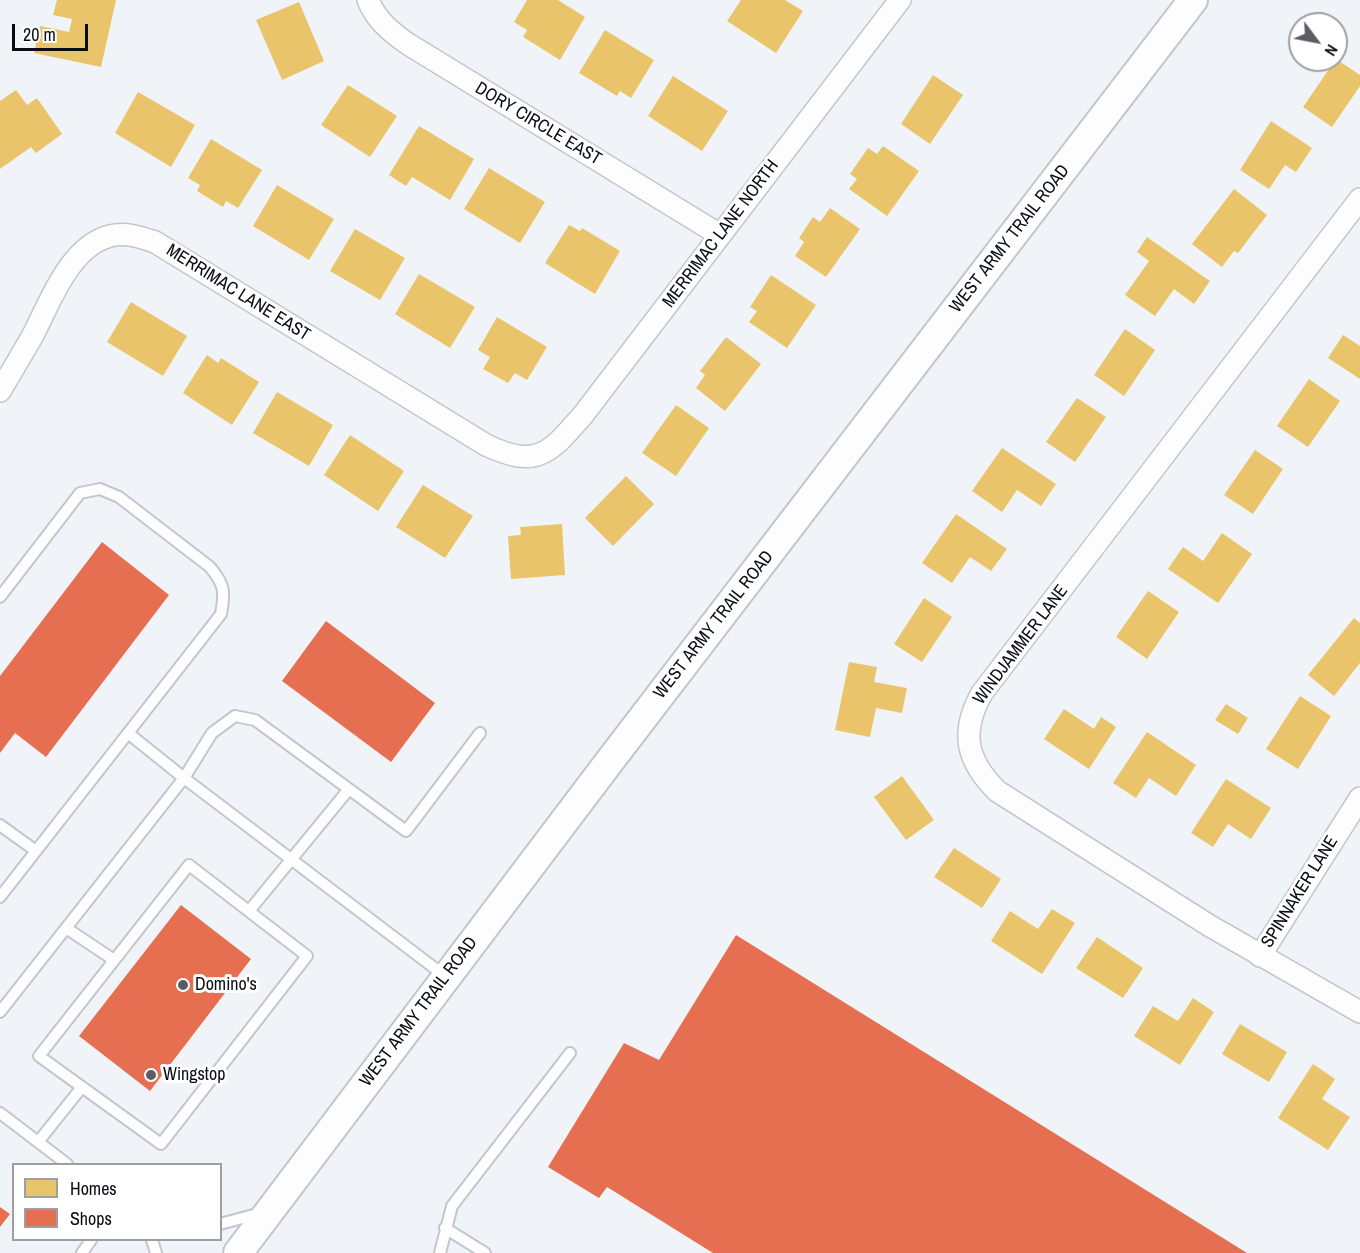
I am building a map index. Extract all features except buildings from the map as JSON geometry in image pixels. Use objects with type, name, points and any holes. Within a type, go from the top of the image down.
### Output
[{"type":"main road","name":"WEST ARMY TRAIL ROAD","points":[[238,1253],[445,976],[1193,0]]},
{"type":"street","name":"DORY CIRCLE EAST","points":[[368,0],[382,23],[408,44],[720,235]]},
{"type":"street","name":"MERRIMAC LANE NORTH","points":[[531,457],[552,448],[583,415],[900,0]]},
{"type":"street","name":"WINDJAMMER LANE","points":[[1360,199],[982,693],[973,710],[968,728],[970,745],[976,763],[984,778],[997,792],[1260,956],[1360,1012]]},
{"type":"street","name":"MERRIMAC LANE EAST","points":[[0,391],[65,274],[80,255],[91,244],[110,236],[131,234],[155,242],[486,445],[516,457],[531,457]]},
{"type":"street","name":"SPINNAKER LANE","points":[[1260,956],[1360,798]]},
{"type":"lane","points":[[0,597],[80,493],[100,489],[119,497],[210,567],[221,580],[225,594],[221,614],[0,897]]},
{"type":"lane","points":[[0,1012],[184,778],[212,732],[235,716],[255,720],[406,831],[480,733]]},
{"type":"lane","points":[[128,733],[445,976]]},
{"type":"lane","points":[[249,911],[349,789]]},
{"type":"lane","points":[[0,825],[36,851]]},
{"type":"lane","points":[[189,866],[308,956],[161,1144],[39,1056],[114,960],[189,866]]},
{"type":"lane","points":[[66,928],[114,960]]},
{"type":"lane","points":[[440,1253],[452,1206],[570,1053]]},
{"type":"lane","points":[[38,1142],[82,1087]]},
{"type":"lane","points":[[0,1113],[65,1163]]},
{"type":"lane","points":[[222,1223],[270,1211]]},
{"type":"lane","points":[[445,1227],[485,1253]]},
{"type":"place","name":"Domino's","points":[[183,985]]},
{"type":"place","name":"Wingstop","points":[[151,1075]]}]
